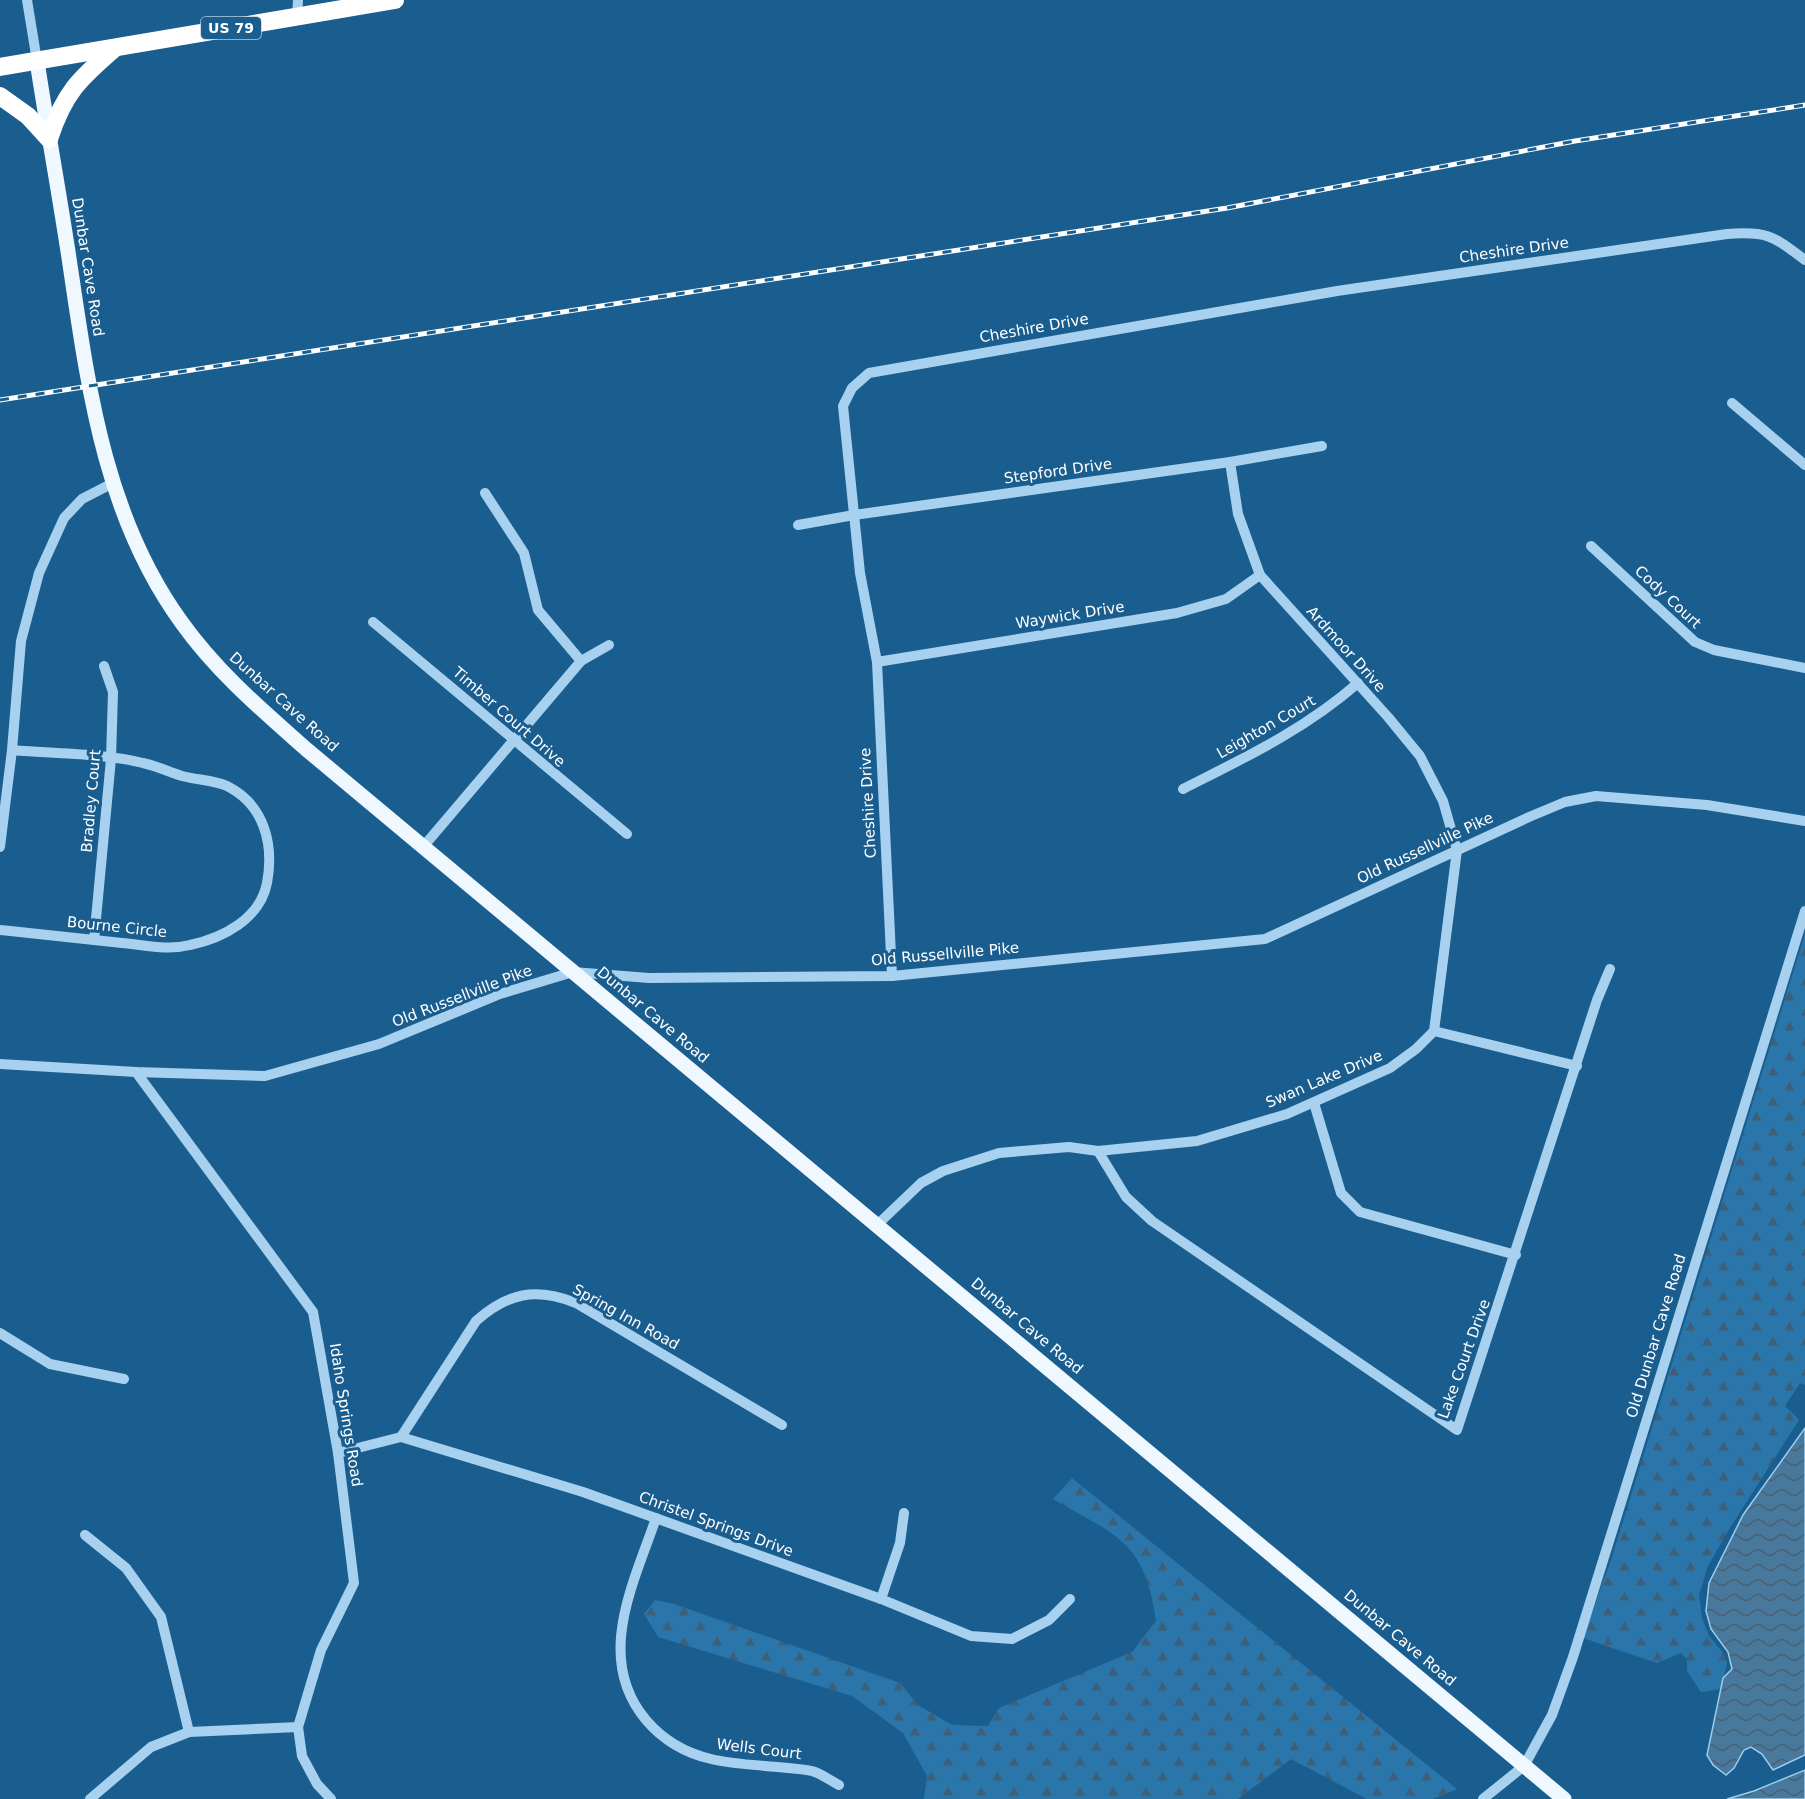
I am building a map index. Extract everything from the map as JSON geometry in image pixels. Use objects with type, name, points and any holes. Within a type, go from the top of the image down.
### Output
[{"type":"highway","name":"US 79","points":[[0,67],[116,47],[297,8],[394,0]]},
{"type":"highway","points":[[49,139],[57,113],[76,81],[116,47]]},
{"type":"highway","points":[[0,96],[28,116],[49,139]]},
{"type":"main road","name":"Dunbar Cave Road","points":[[37,61],[81,342],[96,425],[111,484],[148,569],[181,623],[201,648],[250,699],[423,847],[1564,1799]]},
{"type":"street","points":[[27,0],[37,61]]},
{"type":"street","name":"Cheshire Drive","points":[[892,976],[877,662],[860,573],[843,406],[852,388],[869,373],[881,369],[1337,291],[1727,234],[1758,231],[1777,240],[1805,260]]},
{"type":"street","points":[[1731,402],[1805,465]]},
{"type":"street","name":"Stepford Drive","points":[[798,525],[854,515],[1230,462],[1322,446]]},
{"type":"street","name":"Ardmoor Drive","points":[[1230,462],[1238,514],[1260,575],[1358,683],[1420,756],[1443,801],[1457,850]]},
{"type":"street","points":[[0,847],[12,750],[21,641],[39,573],[64,518],[82,499],[111,484]]},
{"type":"street","points":[[485,493],[524,553],[538,610],[581,661]]},
{"type":"street","name":"Cody Court","points":[[1591,546],[1695,642],[1714,650],[1805,668]]},
{"type":"street","name":"Waywick Drive","points":[[877,662],[1177,613],[1226,599],[1260,575]]},
{"type":"street","name":"Timber Court Drive","points":[[373,622],[627,834]]},
{"type":"street","points":[[423,847],[512,739],[581,661],[609,645]]},
{"type":"street","name":"Bradley Court","points":[[94,940],[111,759],[113,692],[104,666]]},
{"type":"street","name":"Leighton Court","points":[[1183,789],[1286,737],[1324,712],[1358,683]]},
{"type":"street","name":"Bourne Circle","points":[[0,930],[161,948],[189,946],[220,936],[239,925],[254,909],[265,890],[271,861],[268,838],[259,816],[246,800],[226,785],[183,776],[143,762],[12,750]]},
{"type":"street","name":"Old Russellville Pike","points":[[0,1064],[136,1072],[265,1076],[379,1044],[500,994],[573,972],[649,978],[892,976],[1265,939],[1565,802],[1596,796],[1707,805],[1805,821]]},
{"type":"street","points":[[1457,850],[1434,1031],[1577,1066]]},
{"type":"street","name":"Old Dunbar Cave Road","points":[[1524,1766],[1552,1715],[1573,1657],[1805,911]]},
{"type":"street","name":"Lake Court Drive","points":[[1098,1151],[1126,1197],[1152,1221],[1457,1430],[1610,969]]},
{"type":"street","name":"Swan Lake Drive","points":[[877,1225],[921,1183],[967,1162],[999,1153],[1069,1147],[1098,1151],[1197,1141],[1314,1103],[1390,1068],[1416,1049],[1434,1031]]},
{"type":"street","name":"Idaho Springs Road","points":[[136,1072],[313,1312],[338,1453],[354,1583],[321,1650],[298,1727],[302,1756],[317,1784],[331,1799]]},
{"type":"street","points":[[1314,1103],[1341,1193],[1360,1212],[1516,1255]]},
{"type":"street","name":"Spring Inn Road","points":[[402,1437],[476,1322],[490,1309],[507,1300],[540,1294],[556,1296],[576,1304],[782,1425]]},
{"type":"street","points":[[0,1333],[50,1364],[124,1379]]},
{"type":"street","points":[[338,1453],[402,1437]]},
{"type":"street","name":"Christel Springs Drive","points":[[402,1437],[583,1491],[881,1599],[971,1636],[1012,1639],[1049,1620],[1070,1599]]},
{"type":"street","points":[[881,1599],[900,1543],[903,1513]]},
{"type":"street","name":"Wells Court","points":[[656,1518],[633,1576],[621,1629],[622,1671],[628,1690],[640,1713],[653,1728],[684,1750],[712,1760],[814,1771],[839,1785]]},
{"type":"street","points":[[84,1535],[126,1568],[161,1617],[189,1732]]},
{"type":"street","points":[[90,1799],[151,1747],[189,1732],[298,1727]]},
{"type":"street","points":[[1483,1799],[1524,1766]]},
{"type":"green space","points":[[1805,934],[1805,1385],[1800,1383],[1785,1406],[1799,1420],[1708,1566],[1699,1595],[1702,1618],[1709,1636],[1724,1654],[1727,1663],[1721,1689],[1701,1692],[1687,1671],[1687,1659],[1681,1653],[1657,1663],[1583,1638],[1612,1557]]},
{"type":"green space","points":[[1072,1478],[1457,1789],[1433,1799],[1367,1799],[1291,1759],[1238,1799],[924,1799],[927,1776],[903,1733],[852,1696],[658,1637],[644,1614],[655,1600],[674,1604],[900,1683],[918,1705],[952,1725],[988,1726],[999,1708],[1132,1652],[1156,1621],[1151,1594],[1144,1573],[1135,1557],[1111,1533],[1053,1499]]},
{"type":"water","points":[[1805,1428],[1805,1755],[1773,1770],[1762,1754],[1751,1747],[1744,1750],[1734,1768],[1726,1775],[1713,1765],[1707,1755],[1723,1678],[1732,1669],[1728,1652],[1711,1629],[1706,1611],[1709,1583],[1743,1515]]},
{"type":"water","points":[[1805,1770],[1805,1799],[1727,1799],[1754,1791]]},
{"type":"railway","points":[[0,400],[1227,208],[1575,141],[1805,105]]}]
